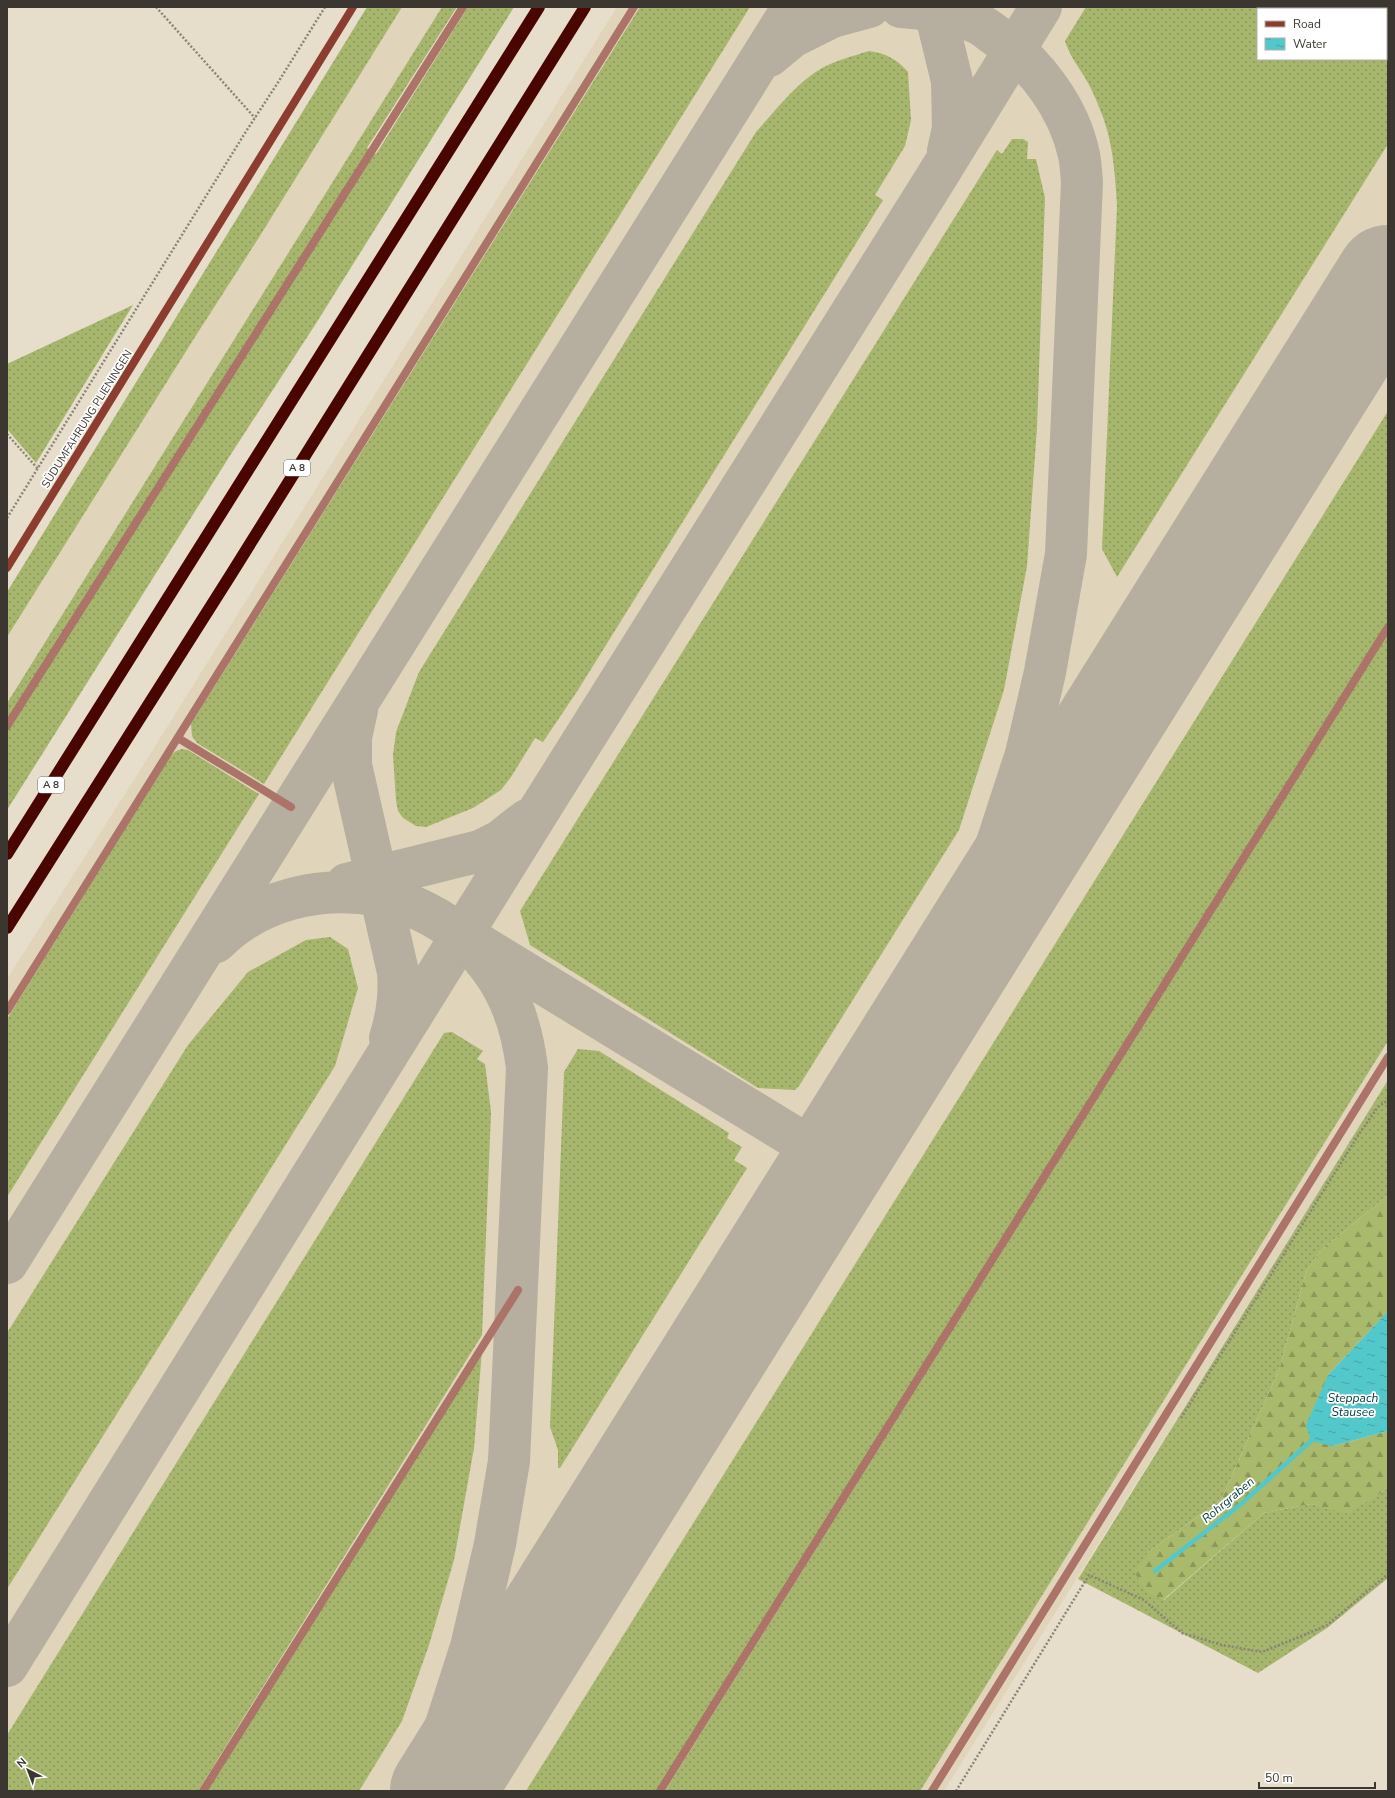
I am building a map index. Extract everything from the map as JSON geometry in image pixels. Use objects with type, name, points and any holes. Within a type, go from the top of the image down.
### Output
[{"type":"highway","name":"A 8","points":[[7,854],[539,7]]},
{"type":"highway","name":"A 8","points":[[7,928],[234,570],[585,7]]},
{"type":"main road","name":"SÜDUMFAHRUNG PLIENINGEN","points":[[7,568],[353,7]]},
{"type":"lane","points":[[7,726],[462,7]]},
{"type":"lane","points":[[7,1011],[634,7]]},
{"type":"lane","points":[[660,1791],[1388,627]]},
{"type":"lane","points":[[178,738],[292,807]]},
{"type":"lane","points":[[932,1791],[1388,1057]]},
{"type":"lane","points":[[203,1791],[518,1290]]},
{"type":"path","points":[[156,7],[254,118]]},
{"type":"path","points":[[7,518],[254,118],[325,7]]},
{"type":"path","points":[[7,434],[38,469]]},
{"type":"path","points":[[1181,1418],[1361,1131],[1378,1107],[1388,1100]]},
{"type":"path","points":[[956,1791],[1090,1575],[1144,1600],[1182,1633],[1222,1645],[1262,1652],[1326,1626],[1388,1574]]},
{"type":"shaded area","points":[[402,7],[442,7],[7,702],[7,637],[258,239]]},
{"type":"shaded area","points":[[617,7],[1388,7],[1388,1080],[944,1791],[7,1791],[7,979],[139,772]]},
{"type":"green space","points":[[367,7],[402,7],[258,239],[7,637],[7,592]]},
{"type":"green space","points":[[442,7],[457,7],[367,148],[376,154],[468,7],[514,7],[315,325],[231,454],[7,810],[7,703]]},
{"type":"green space","points":[[640,7],[750,7],[264,784],[197,743],[192,736],[191,724]]},
{"type":"green space","points":[[1086,7],[1388,7],[1388,144],[1117,577],[1102,549],[1117,206],[1114,168],[1104,119],[1092,91],[1065,41]]},
{"type":"green space","points":[[869,51],[890,57],[908,72],[911,120],[905,146],[875,195],[883,200],[578,690],[543,742],[535,738],[511,777],[501,790],[473,808],[426,827],[416,826],[403,818],[398,811],[393,755],[396,732],[419,672],[756,132],[787,97],[813,74],[822,68],[845,58]]},
{"type":"green space","points":[[1012,139],[1023,139],[1028,142],[1027,159],[1036,159],[1045,198],[1037,428],[1027,566],[1004,690],[959,830],[799,1086],[795,1090],[758,1088],[530,945],[520,911],[997,150],[1002,154]]},
{"type":"green space","points":[[133,305],[36,463],[7,429],[7,364]]},
{"type":"green space","points":[[1388,411],[1388,621],[657,1791],[526,1791]]},
{"type":"green space","points":[[1388,633],[1388,1041],[920,1791],[665,1791]]},
{"type":"green space","points":[[182,749],[188,750],[259,794],[7,1197],[7,1019],[171,755]]},
{"type":"green space","points":[[330,937],[348,949],[358,988],[335,1066],[7,1589],[7,1333],[188,1045],[248,972],[306,940]]},
{"type":"green space","points":[[452,1032],[483,1051],[477,1059],[485,1064],[491,1112],[482,1335],[198,1791],[7,1791],[7,1735],[444,1033]]},
{"type":"green space","points":[[578,1049],[599,1051],[729,1133],[727,1138],[742,1147],[734,1160],[747,1168],[560,1468],[558,1468],[558,1450],[550,1427],[564,1072]]},
{"type":"green space","points":[[1388,1080],[1388,1195],[1319,1252],[1306,1272],[1280,1367],[1221,1500],[1148,1552],[1164,1600],[1264,1513],[1311,1504],[1348,1513],[1388,1488],[1388,1578],[1327,1628],[1258,1673],[1078,1579]]},
{"type":"green space","points":[[1388,1195],[1388,1311],[1328,1375],[1333,1446],[1388,1431],[1388,1488],[1348,1514],[1311,1504],[1264,1513],[1163,1600],[1147,1593],[1134,1571],[1148,1552],[1221,1500],[1280,1367],[1306,1272],[1319,1252]]},
{"type":"green space","points":[[482,1350],[474,1448],[454,1560],[429,1645],[402,1721],[359,1791],[207,1791]]},
{"type":"water","name":"Steppach Stausee","points":[[1388,1311],[1388,1431],[1333,1446],[1311,1441],[1306,1425],[1328,1375]]},
{"type":"waterway","name":"Rohrgraben","points":[[1155,1571],[1241,1504],[1311,1441]]},
{"type":"taxiway","points":[[7,1263],[793,7]]},
{"type":"taxiway","points":[[769,56],[792,37],[832,17],[869,7]]},
{"type":"taxiway","points":[[901,7],[940,11],[968,19],[980,24],[1010,46],[1037,73],[1059,103],[1074,137],[1081,165],[1082,182],[1066,554],[1045,672],[1026,754],[994,852],[967,950]]},
{"type":"taxiway","points":[[934,7],[952,81],[953,128],[948,151]]},
{"type":"taxiway","points":[[7,1666],[550,793],[934,181],[1041,7]]},
{"type":"taxiway","points":[[357,710],[351,737],[351,765],[398,972],[399,989],[397,1006],[390,1038]]},
{"type":"taxiway","points":[[347,884],[480,851],[500,841],[527,820]]},
{"type":"taxiway","points":[[216,942],[233,927],[251,915],[292,899],[314,894],[336,892],[387,897],[414,907],[434,917],[835,1162]]},
{"type":"taxiway","points":[[419,1791],[444,1731],[471,1647],[495,1544],[509,1461],[527,1068],[519,1027],[505,992],[496,975],[484,960],[471,945],[455,931]]},
{"type":"runway","points":[[442,1791],[1388,277]]}]
